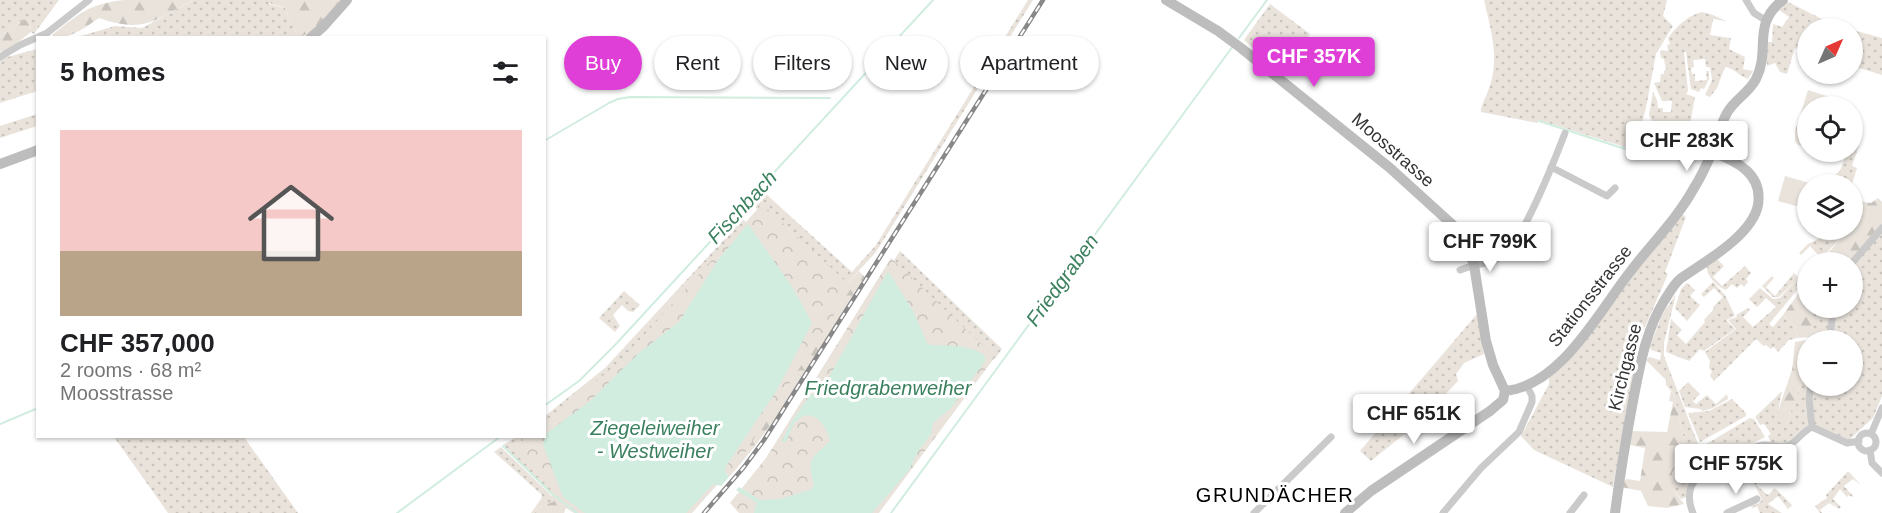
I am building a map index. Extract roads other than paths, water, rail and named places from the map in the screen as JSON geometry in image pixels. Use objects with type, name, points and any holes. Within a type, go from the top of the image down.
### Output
[{"type":"street","points":[[40,36],[89,0]]},
{"type":"street","points":[[312,36],[347,0]]},
{"type":"street","name":"Moosstrasse","points":[[1166,0],[1241,48],[1415,190],[1455,227],[1466,244],[1474,265],[1486,340],[1493,365],[1505,391]]},
{"type":"street","points":[[1746,0],[1754,13],[1766,20],[1773,8],[1783,0]]},
{"type":"street","name":"Stationsstrasse","points":[[1505,391],[1527,386],[1558,364],[1588,331],[1618,287],[1684,205],[1712,152],[1727,112],[1750,89],[1758,74],[1766,20]]},
{"type":"street","points":[[0,57],[36,38]]},
{"type":"street","points":[[1460,270],[1491,261],[1504,254],[1512,246],[1565,133]]},
{"type":"street","points":[[0,164],[36,151]]},
{"type":"street","name":"Kirchgasse","points":[[1615,513],[1621,463],[1649,329],[1676,283],[1738,236],[1752,220],[1757,208],[1756,186],[1751,175],[1737,162],[1712,152]]},
{"type":"street","points":[[1551,167],[1607,196],[1615,188]]},
{"type":"street","points":[[1861,252],[1882,228]]},
{"type":"street","points":[[1443,513],[1481,468],[1519,432],[1532,402],[1527,386]]},
{"type":"street","points":[[1345,513],[1387,480],[1490,411],[1503,400],[1505,391]]},
{"type":"street","points":[[1809,396],[1812,427]]},
{"type":"street","points":[[1871,434],[1882,408]]},
{"type":"street","points":[[1812,427],[1846,442],[1858,441]]},
{"type":"street","points":[[1693,513],[1689,502],[1689,492],[1695,479],[1704,472],[1756,446],[1790,445],[1812,427]]},
{"type":"street","points":[[1858,441],[1862,435],[1871,434]]},
{"type":"street","points":[[1870,450],[1876,445],[1871,434]]},
{"type":"street","points":[[1254,513],[1331,437]]},
{"type":"street","points":[[1858,441],[1861,448],[1870,450]]},
{"type":"street","points":[[1870,450],[1872,463],[1882,473]]},
{"type":"street","points":[[1570,513],[1584,495]]},
{"type":"street","points":[[1727,513],[1756,499]]},
{"type":"water","name":"Ziegeleiweiher - Westweiher","points":[[748,224],[792,287],[812,323],[777,390],[726,466],[725,471],[729,477],[721,486],[713,484],[686,513],[585,513],[563,497],[543,444],[547,433],[589,402],[639,353],[679,322],[718,260]]},
{"type":"water","name":"Friedgrabenweiher","points":[[888,271],[913,311],[927,343],[972,349],[985,356],[985,361],[951,408],[933,423],[931,434],[919,450],[909,470],[872,513],[754,513],[757,503],[736,490],[739,487],[760,500],[781,499],[812,489],[814,484],[811,463],[815,455],[830,441],[826,429],[818,419],[808,415],[796,421],[785,443],[782,441],[792,421],[811,394],[818,397]]},
{"type":"waterway","name":"Fischbach","points":[[546,405],[579,381],[615,345],[933,0]]},
{"type":"waterway","name":"Friedgraben","points":[[1239,38],[1267,0]]},
{"type":"waterway","name":"Friedgraben","points":[[891,513],[1233,46]]},
{"type":"waterway","points":[[546,140],[609,103],[630,97],[830,98]]},
{"type":"waterway","points":[[1539,121],[1625,149]]},
{"type":"waterway","points":[[0,424],[36,409]]},
{"type":"waterway","points":[[397,513],[498,438]]},
{"type":"waterway","name":"Fischbach","points":[[503,446],[551,493],[577,513]]},
{"type":"railway","points":[[704,513],[764,440],[1043,0]]},
{"type":"district","name":"GRUNDÄCHER","points":[[1275,495]]}]
